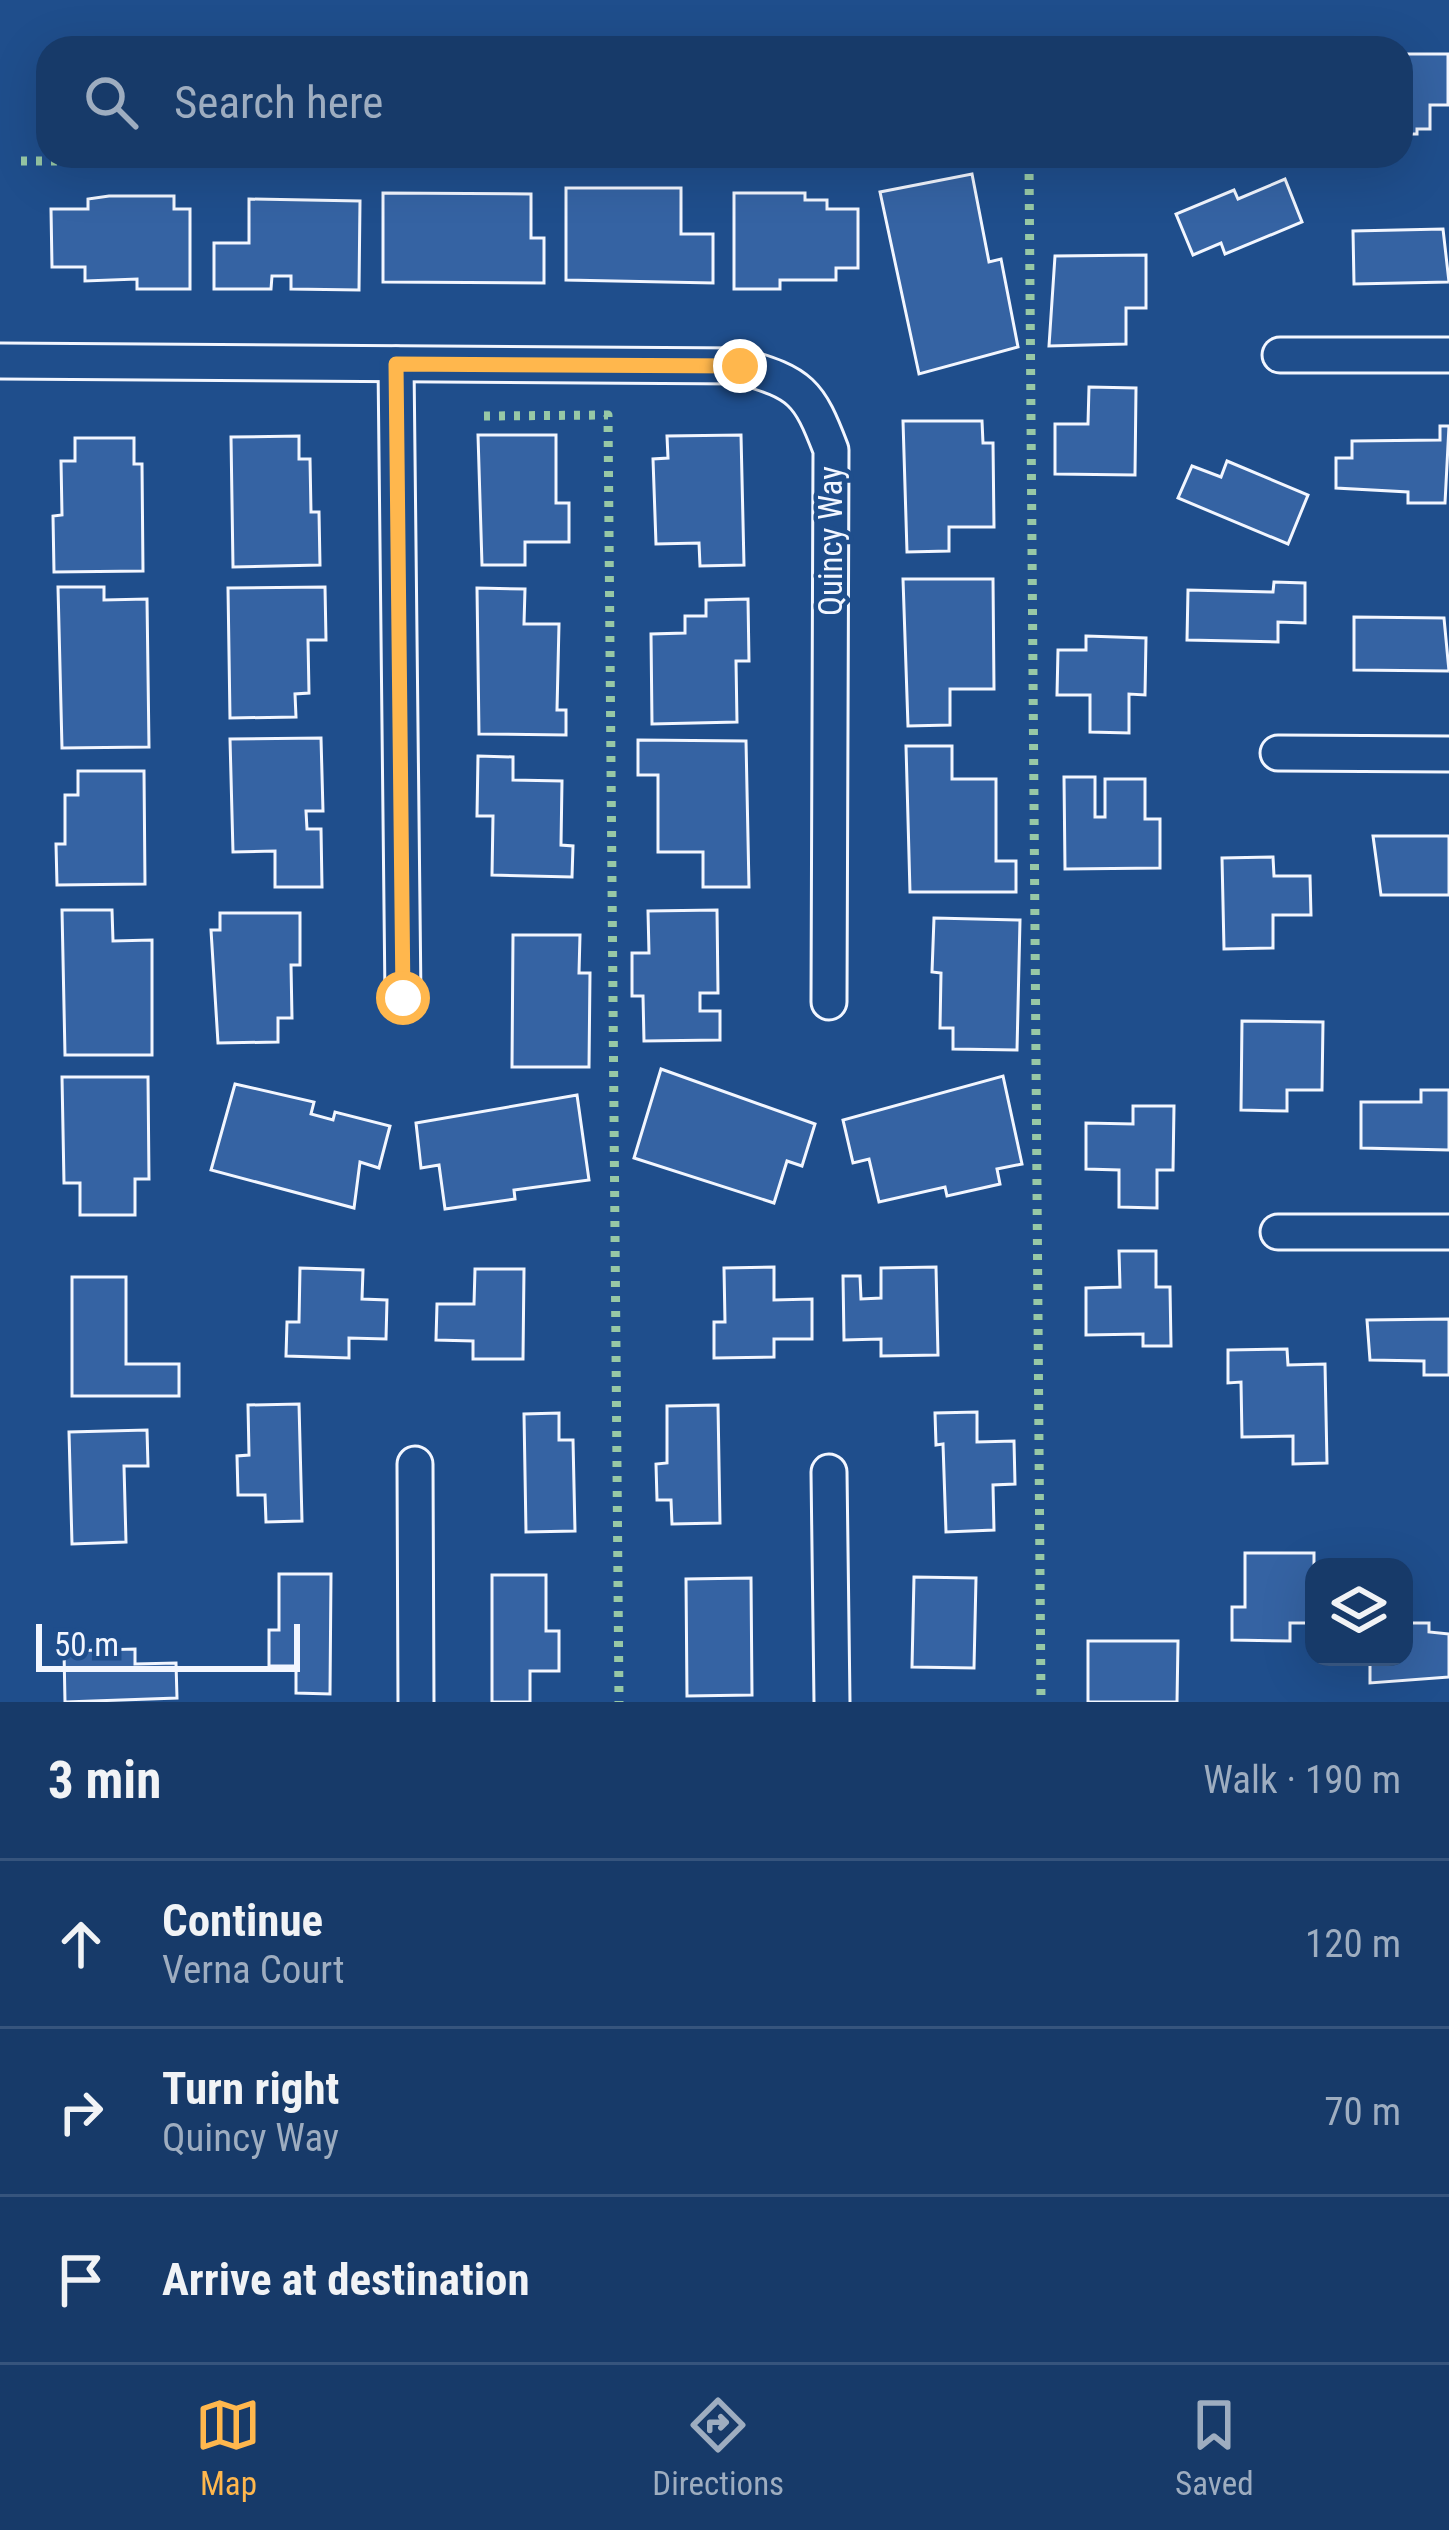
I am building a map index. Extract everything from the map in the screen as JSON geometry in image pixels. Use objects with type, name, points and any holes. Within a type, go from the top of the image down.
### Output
[{"type":"street","points":[[1280,355],[1449,355]]},
{"type":"street","name":"Quincy Way","points":[[0,361],[740,366],[783,378],[812,400],[831,450],[829,1002]]},
{"type":"street","points":[[396,364],[403,998]]},
{"type":"street","points":[[1279,753],[1449,754]]},
{"type":"street","points":[[1279,1232],[1449,1232]]},
{"type":"street","points":[[415,1464],[416,1702]]},
{"type":"street","points":[[830,1472],[832,1702]]},
{"type":"building","points":[[1413,54],[1448,54],[1448,105],[1430,105],[1430,129],[1417,129],[1413,134]]},
{"type":"building","points":[[972,174],[989,262],[1001,259],[1018,347],[919,374],[880,192]]},
{"type":"building","points":[[1285,179],[1302,222],[1225,254],[1221,243],[1193,255],[1176,214],[1234,190],[1238,199]]},
{"type":"building","points":[[566,188],[681,188],[681,234],[713,234],[713,283],[566,280]]},
{"type":"building","points":[[383,193],[531,194],[531,238],[544,238],[544,283],[383,282]]},
{"type":"building","points":[[734,193],[805,193],[805,200],[827,200],[827,209],[858,209],[858,268],[836,268],[836,280],[780,280],[780,289],[734,289]]},
{"type":"building","points":[[174,196],[174,209],[190,209],[190,289],[137,289],[137,279],[85,281],[85,267],[52,267],[51,209],[88,209],[88,199]]},
{"type":"building","points":[[249,199],[360,201],[359,290],[291,289],[291,276],[272,276],[271,289],[214,289],[214,243],[249,243]]},
{"type":"building","points":[[1443,229],[1449,282],[1354,284],[1353,231]]},
{"type":"building","points":[[1146,255],[1146,308],[1126,308],[1126,344],[1049,346],[1055,256]]},
{"type":"building","points":[[1089,387],[1136,388],[1135,475],[1055,474],[1055,424],[1088,424]]},
{"type":"building","points":[[903,421],[982,421],[983,443],[993,443],[994,527],[949,527],[949,551],[907,552]]},
{"type":"building","points":[[1440,426],[1449,426],[1445,503],[1408,503],[1408,492],[1336,488],[1336,458],[1352,458],[1352,441],[1440,440]]},
{"type":"building","points":[[478,435],[556,435],[556,503],[569,503],[569,542],[525,542],[525,565],[482,565]]},
{"type":"building","points":[[741,435],[744,565],[700,566],[699,543],[656,544],[653,459],[668,458],[667,436]]},
{"type":"building","points":[[299,436],[299,459],[310,459],[311,512],[319,512],[320,565],[233,567],[231,437]]},
{"type":"building","points":[[75,438],[134,438],[134,464],[142,464],[143,571],[54,572],[53,516],[62,515],[61,461],[75,461]]},
{"type":"building","points":[[1227,461],[1308,495],[1288,544],[1178,498],[1192,466],[1221,477]]},
{"type":"building","points":[[903,579],[993,579],[994,689],[950,689],[950,725],[908,726]]},
{"type":"building","points":[[1274,582],[1305,583],[1305,623],[1278,622],[1278,642],[1187,640],[1188,590],[1273,592]]},
{"type":"building","points":[[58,587],[104,587],[104,600],[147,599],[149,747],[62,748]]},
{"type":"building","points":[[325,587],[326,640],[308,640],[309,693],[295,694],[296,717],[230,718],[228,588]]},
{"type":"building","points":[[477,588],[525,589],[524,624],[559,624],[557,710],[566,710],[566,735],[479,734]]},
{"type":"building","points":[[748,599],[749,661],[736,661],[737,722],[652,724],[651,634],[685,633],[685,616],[706,616],[706,600]]},
{"type":"building","points":[[1354,617],[1444,618],[1449,671],[1354,670]]},
{"type":"building","points":[[1086,636],[1146,638],[1145,695],[1129,694],[1129,733],[1090,732],[1090,695],[1057,695],[1058,650],[1086,650]]},
{"type":"building","points":[[321,738],[323,811],[306,811],[307,829],[321,829],[322,887],[275,887],[275,851],[233,852],[230,739]]},
{"type":"building","points":[[638,740],[746,741],[749,887],[703,887],[703,852],[658,852],[658,775],[638,775]]},
{"type":"building","points":[[906,746],[952,746],[952,779],[996,779],[996,861],[1016,861],[1016,892],[910,892]]},
{"type":"building","points":[[478,756],[513,757],[513,780],[562,781],[561,845],[573,846],[572,877],[492,875],[493,816],[477,816]]},
{"type":"building","points":[[78,771],[144,771],[145,884],[57,885],[56,844],[65,844],[65,795],[78,795]]},
{"type":"building","points":[[1064,777],[1095,777],[1095,817],[1105,817],[1105,779],[1145,779],[1145,819],[1160,819],[1160,868],[1065,869]]},
{"type":"building","points":[[1373,836],[1449,836],[1449,895],[1381,895]]},
{"type":"building","points":[[1273,857],[1274,876],[1310,876],[1311,915],[1273,915],[1273,948],[1224,949],[1222,858]]},
{"type":"building","points":[[62,910],[112,910],[113,941],[152,940],[152,1055],[65,1055]]},
{"type":"building","points":[[717,910],[718,993],[700,993],[700,1011],[720,1011],[720,1040],[644,1041],[643,996],[632,996],[632,953],[649,953],[648,911]]},
{"type":"building","points":[[220,913],[300,913],[300,965],[291,965],[292,1018],[278,1018],[278,1042],[218,1043],[211,930],[220,930]]},
{"type":"building","points":[[934,918],[1020,920],[1017,1050],[953,1049],[953,1028],[940,1028],[941,973],[932,972]]},
{"type":"building","points":[[513,935],[580,935],[579,973],[590,973],[589,1067],[512,1067]]},
{"type":"building","points":[[1242,1021],[1323,1022],[1322,1090],[1287,1090],[1287,1111],[1241,1110]]},
{"type":"building","points":[[661,1069],[815,1124],[802,1166],[787,1161],[774,1203],[634,1158]]},
{"type":"building","points":[[1003,1076],[1022,1164],[997,1169],[1000,1184],[947,1196],[945,1187],[879,1202],[869,1159],[853,1163],[843,1120]]},
{"type":"building","points":[[62,1077],[148,1077],[149,1179],[135,1179],[135,1215],[80,1215],[80,1183],[64,1183]]},
{"type":"building","points":[[235,1084],[314,1102],[311,1114],[333,1120],[335,1112],[390,1126],[379,1168],[360,1162],[354,1208],[211,1170]]},
{"type":"building","points":[[1421,1090],[1449,1090],[1449,1150],[1361,1148],[1361,1102],[1421,1102]]},
{"type":"building","points":[[577,1095],[589,1180],[514,1190],[515,1199],[445,1209],[439,1165],[421,1168],[416,1123]]},
{"type":"building","points":[[1133,1106],[1174,1106],[1173,1170],[1157,1170],[1157,1208],[1119,1207],[1119,1170],[1086,1169],[1086,1123],[1133,1124]]},
{"type":"building","points":[[1119,1251],[1156,1251],[1156,1287],[1170,1287],[1171,1346],[1143,1346],[1143,1334],[1086,1335],[1086,1288],[1120,1287]]},
{"type":"building","points":[[774,1267],[774,1300],[812,1299],[812,1339],[774,1339],[774,1357],[714,1358],[714,1322],[725,1322],[724,1268]]},
{"type":"building","points":[[936,1267],[938,1355],[881,1356],[881,1339],[844,1340],[843,1276],[860,1276],[861,1299],[881,1298],[881,1268]]},
{"type":"building","points":[[300,1268],[363,1270],[362,1299],[387,1300],[386,1339],[349,1338],[349,1358],[286,1356],[287,1322],[299,1322]]},
{"type":"building","points":[[475,1269],[524,1269],[523,1359],[473,1359],[473,1341],[436,1340],[437,1304],[474,1304]]},
{"type":"building","points":[[72,1277],[126,1277],[126,1364],[179,1364],[179,1396],[72,1396]]},
{"type":"building","points":[[1449,1319],[1449,1375],[1424,1375],[1424,1361],[1370,1360],[1367,1320]]},
{"type":"building","points":[[1287,1349],[1288,1365],[1325,1364],[1327,1463],[1293,1464],[1293,1436],[1242,1437],[1241,1382],[1228,1383],[1228,1350]]},
{"type":"building","points":[[299,1404],[302,1521],[266,1522],[265,1495],[238,1495],[237,1456],[249,1455],[248,1405]]},
{"type":"building","points":[[718,1405],[720,1523],[672,1524],[671,1500],[657,1500],[656,1464],[667,1463],[667,1406]]},
{"type":"building","points":[[977,1412],[977,1442],[1014,1441],[1015,1484],[993,1485],[994,1530],[946,1532],[943,1444],[936,1445],[935,1413]]},
{"type":"building","points":[[559,1413],[559,1440],[573,1440],[575,1531],[526,1532],[524,1414]]},
{"type":"building","points":[[147,1430],[148,1466],[124,1466],[126,1542],[72,1544],[69,1432]]},
{"type":"building","points":[[1245,1553],[1314,1553],[1314,1558],[1305,1558],[1305,1623],[1290,1623],[1290,1641],[1232,1640],[1232,1607],[1245,1607]]},
{"type":"building","points":[[279,1574],[331,1574],[330,1694],[296,1693],[296,1666],[269,1666],[269,1630],[279,1630]]},
{"type":"building","points":[[492,1575],[546,1575],[546,1631],[559,1631],[559,1671],[530,1671],[530,1702],[492,1702]]},
{"type":"building","points":[[914,1577],[976,1578],[974,1668],[912,1667]]},
{"type":"building","points":[[751,1578],[752,1695],[687,1696],[686,1579]]},
{"type":"building","points":[[1413,1623],[1429,1623],[1429,1632],[1449,1634],[1449,1677],[1370,1683],[1370,1666],[1413,1666]]},
{"type":"building","points":[[1088,1641],[1178,1641],[1177,1702],[1088,1702]]},
{"type":"building","points":[[135,1649],[135,1664],[176,1663],[177,1698],[65,1702],[64,1651]]},
{"type":"hedge","points":[[21,161],[36,161]]},
{"type":"hedge","points":[[1029,168],[1041,1702]]},
{"type":"hedge","points":[[484,416],[608,415],[619,1702]]},
{"type":"route","points":[[403,998],[396,364],[740,366]]}]
